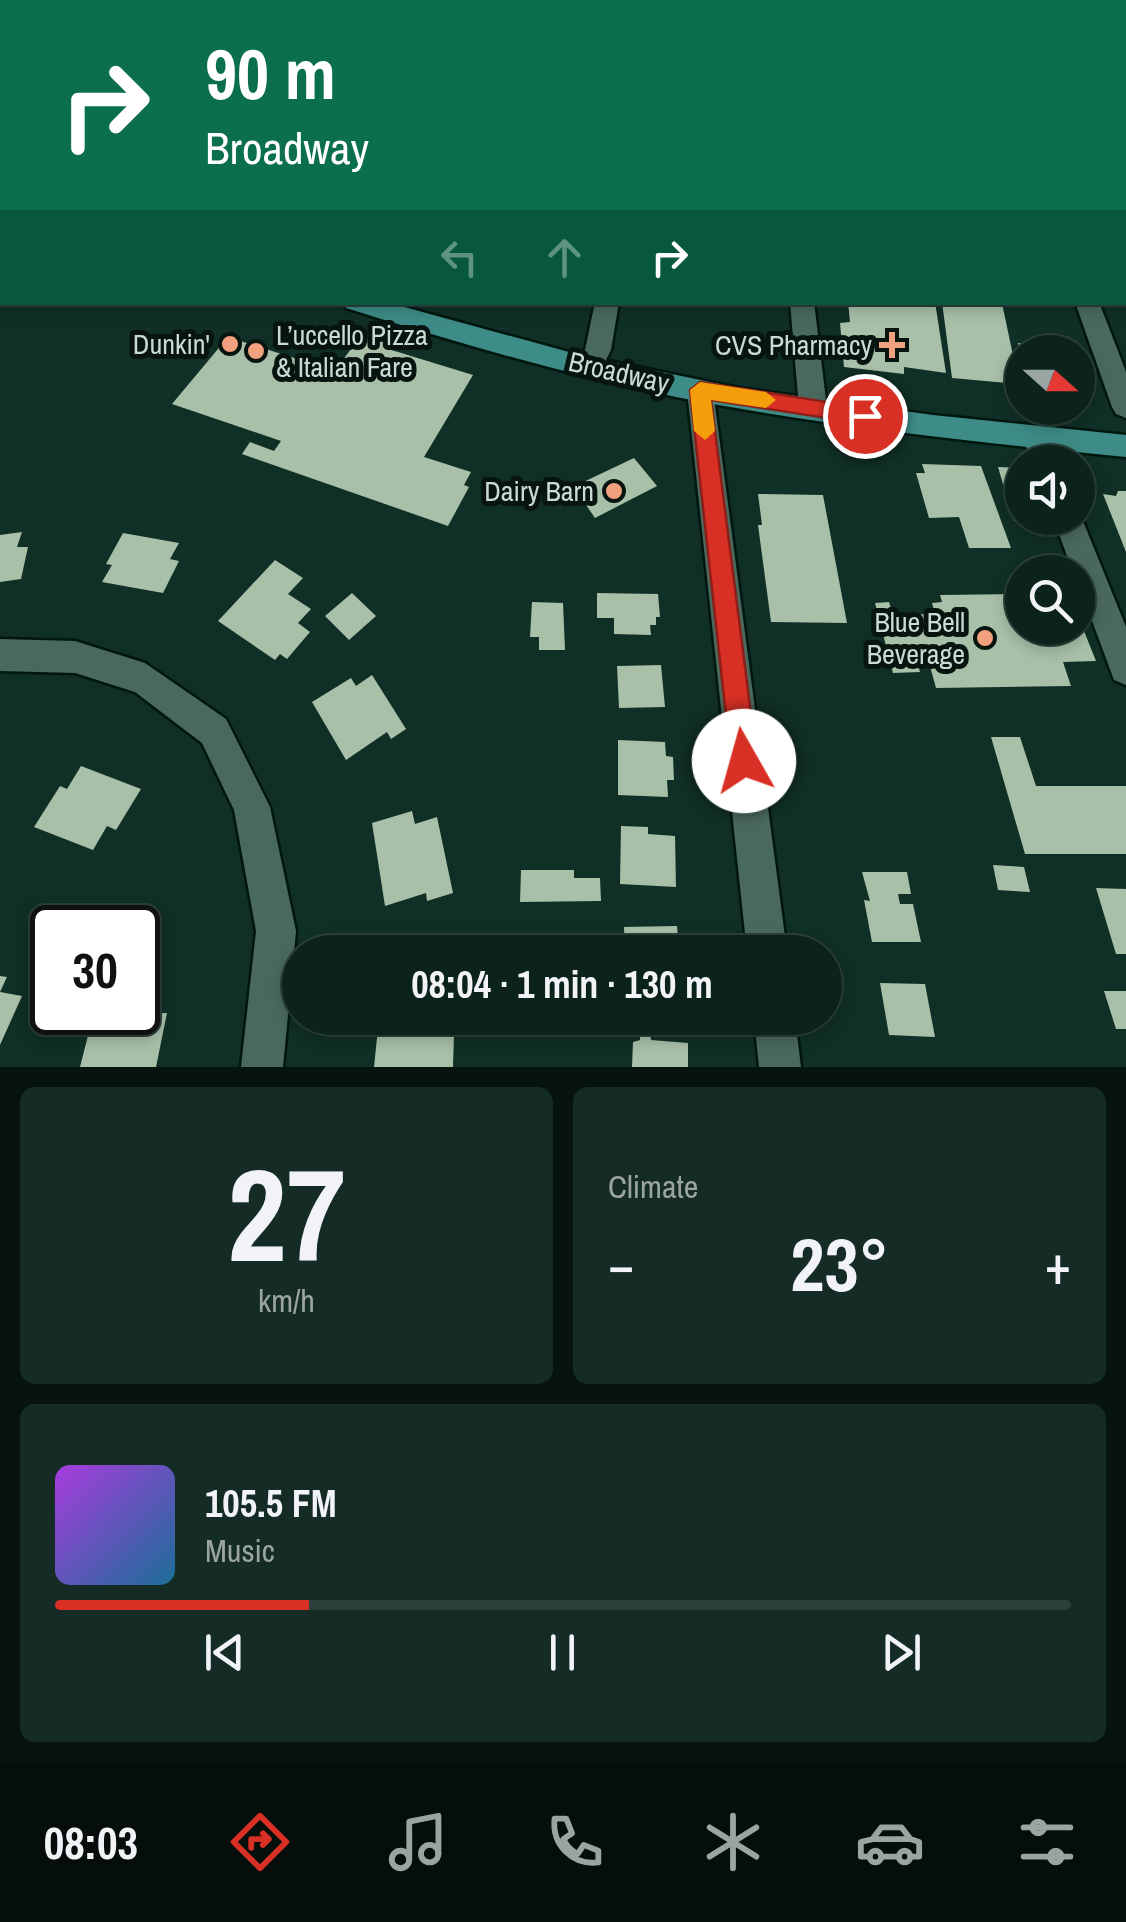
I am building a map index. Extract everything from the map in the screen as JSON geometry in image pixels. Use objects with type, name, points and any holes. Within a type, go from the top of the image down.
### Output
[{"type":"main road","name":"Broadway","points":[[364,305],[590,367],[1014,445]]},
{"type":"main road","name":"Broadway","points":[[1095,447],[1126,446]]},
{"type":"street","points":[[590,367],[598,350],[606,305]]},
{"type":"street","points":[[802,305],[812,408]]},
{"type":"street","points":[[1088,305],[1126,407]]},
{"type":"street","points":[[700,390],[765,935]]},
{"type":"street","points":[[1075,535],[1126,669]]},
{"type":"street","points":[[0,655],[75,657],[145,678],[214,731],[252,807],[276,931],[262,1067]]},
{"type":"street","points":[[776,1035],[780,1067]]},
{"type":"building","name":"CVS Pharmacy","points":[[848,305],[935,305],[946,373],[904,367],[904,374],[844,367],[840,323],[850,322]]},
{"type":"building","points":[[942,305],[1002,305],[1009,335],[1005,335],[1005,383],[952,378]]},
{"type":"building","points":[[361,335],[388,343],[385,348],[473,375],[424,457],[471,472],[464,485],[469,487],[448,526],[242,454],[250,442],[274,451],[281,441],[172,404],[228,337],[335,371]]},
{"type":"building","name":"Dairy Barn","points":[[634,458],[657,486],[595,518],[584,502],[589,500],[575,486]]},
{"type":"building","points":[[922,464],[981,466],[1011,548],[969,548],[959,517],[929,518],[916,473],[925,473]]},
{"type":"building","points":[[998,467],[1005,467],[1005,491]]},
{"type":"building","points":[[1118,491],[1126,491],[1126,552],[1103,494],[1116,496]]},
{"type":"building","points":[[758,494],[823,495],[847,623],[771,622],[758,525],[762,525]]},
{"type":"building","points":[[22,532],[17,547],[28,547],[21,579],[0,582],[0,535]]},
{"type":"building","points":[[123,533],[179,543],[170,559],[179,561],[163,593],[102,582],[112,565],[106,564]]},
{"type":"building","points":[[275,560],[303,578],[288,594],[311,609],[298,623],[310,632],[287,659],[280,654],[275,660],[218,621]]},
{"type":"building","points":[[352,593],[376,616],[349,640],[325,616]]},
{"type":"building","points":[[597,593],[658,594],[660,617],[656,617],[656,625],[650,625],[651,635],[614,634],[614,618],[597,618]]},
{"type":"building","name":"Blue Bell Beverage","points":[[1005,594],[1005,645],[1090,645],[1096,661],[1063,662],[1071,686],[936,688],[925,648],[914,649],[920,672],[893,673],[875,603],[889,602],[893,615],[935,614],[932,603],[942,602],[940,595]]},
{"type":"building","points":[[532,602],[563,603],[565,650],[539,650],[539,637],[530,637]]},
{"type":"building","points":[[661,665],[665,707],[619,708],[617,666]]},
{"type":"building","points":[[372,675],[406,729],[391,739],[387,732],[346,760],[312,702],[351,678],[356,686]]},
{"type":"building","points":[[991,737],[1020,737],[1036,786],[1126,786],[1126,854],[1025,854]]},
{"type":"building","points":[[618,740],[665,742],[666,756],[673,757],[674,780],[667,780],[668,797],[618,795]]},
{"type":"building","points":[[81,766],[141,789],[116,830],[107,826],[93,850],[34,827],[60,786],[67,789]]},
{"type":"building","points":[[412,811],[415,824],[437,817],[453,893],[427,901],[426,893],[385,906],[372,823]]},
{"type":"building","points":[[621,826],[648,827],[648,834],[675,836],[676,887],[620,884]]},
{"type":"building","points":[[993,865],[1024,867],[1030,892],[998,890]]},
{"type":"building","points":[[521,870],[574,870],[574,878],[600,878],[601,901],[520,902]]},
{"type":"building","points":[[862,872],[907,872],[911,894],[898,894],[900,904],[913,904],[921,942],[872,942],[864,900],[870,901]]},
{"type":"building","points":[[1096,888],[1126,889],[1126,954],[1116,954]]},
{"type":"building","points":[[677,926],[678,935],[624,935],[624,927]]},
{"type":"building","points":[[880,983],[925,984],[935,1037],[889,1035]]},
{"type":"building","points":[[1104,991],[1126,991],[1126,1029],[1116,1029]]},
{"type":"building","points":[[0,992],[22,996],[0,1045]]},
{"type":"building","points":[[160,1013],[167,1013],[156,1067],[80,1067],[88,1035],[160,1035]]},
{"type":"building","points":[[377,1035],[454,1035],[453,1067],[374,1067]]},
{"type":"building","points":[[640,1035],[650,1035],[651,1040],[688,1043],[688,1067],[632,1067],[633,1042],[640,1040]]},
{"type":"slow traffic","points":[[705,431],[700,390],[766,400]]},
{"type":"place","name":"Dunkin'","points":[[230,344]]},
{"type":"place","name":"CVS Pharmacy","points":[[892,345]]},
{"type":"place","name":"L’uccello Pizza & Italian Fare","points":[[256,351]]},
{"type":"place","name":"Dairy Barn","points":[[614,491]]},
{"type":"place","name":"Blue Bell Beverage","points":[[985,638]]},
{"type":"route","points":[[744,761],[700,390],[865,416]]}]
